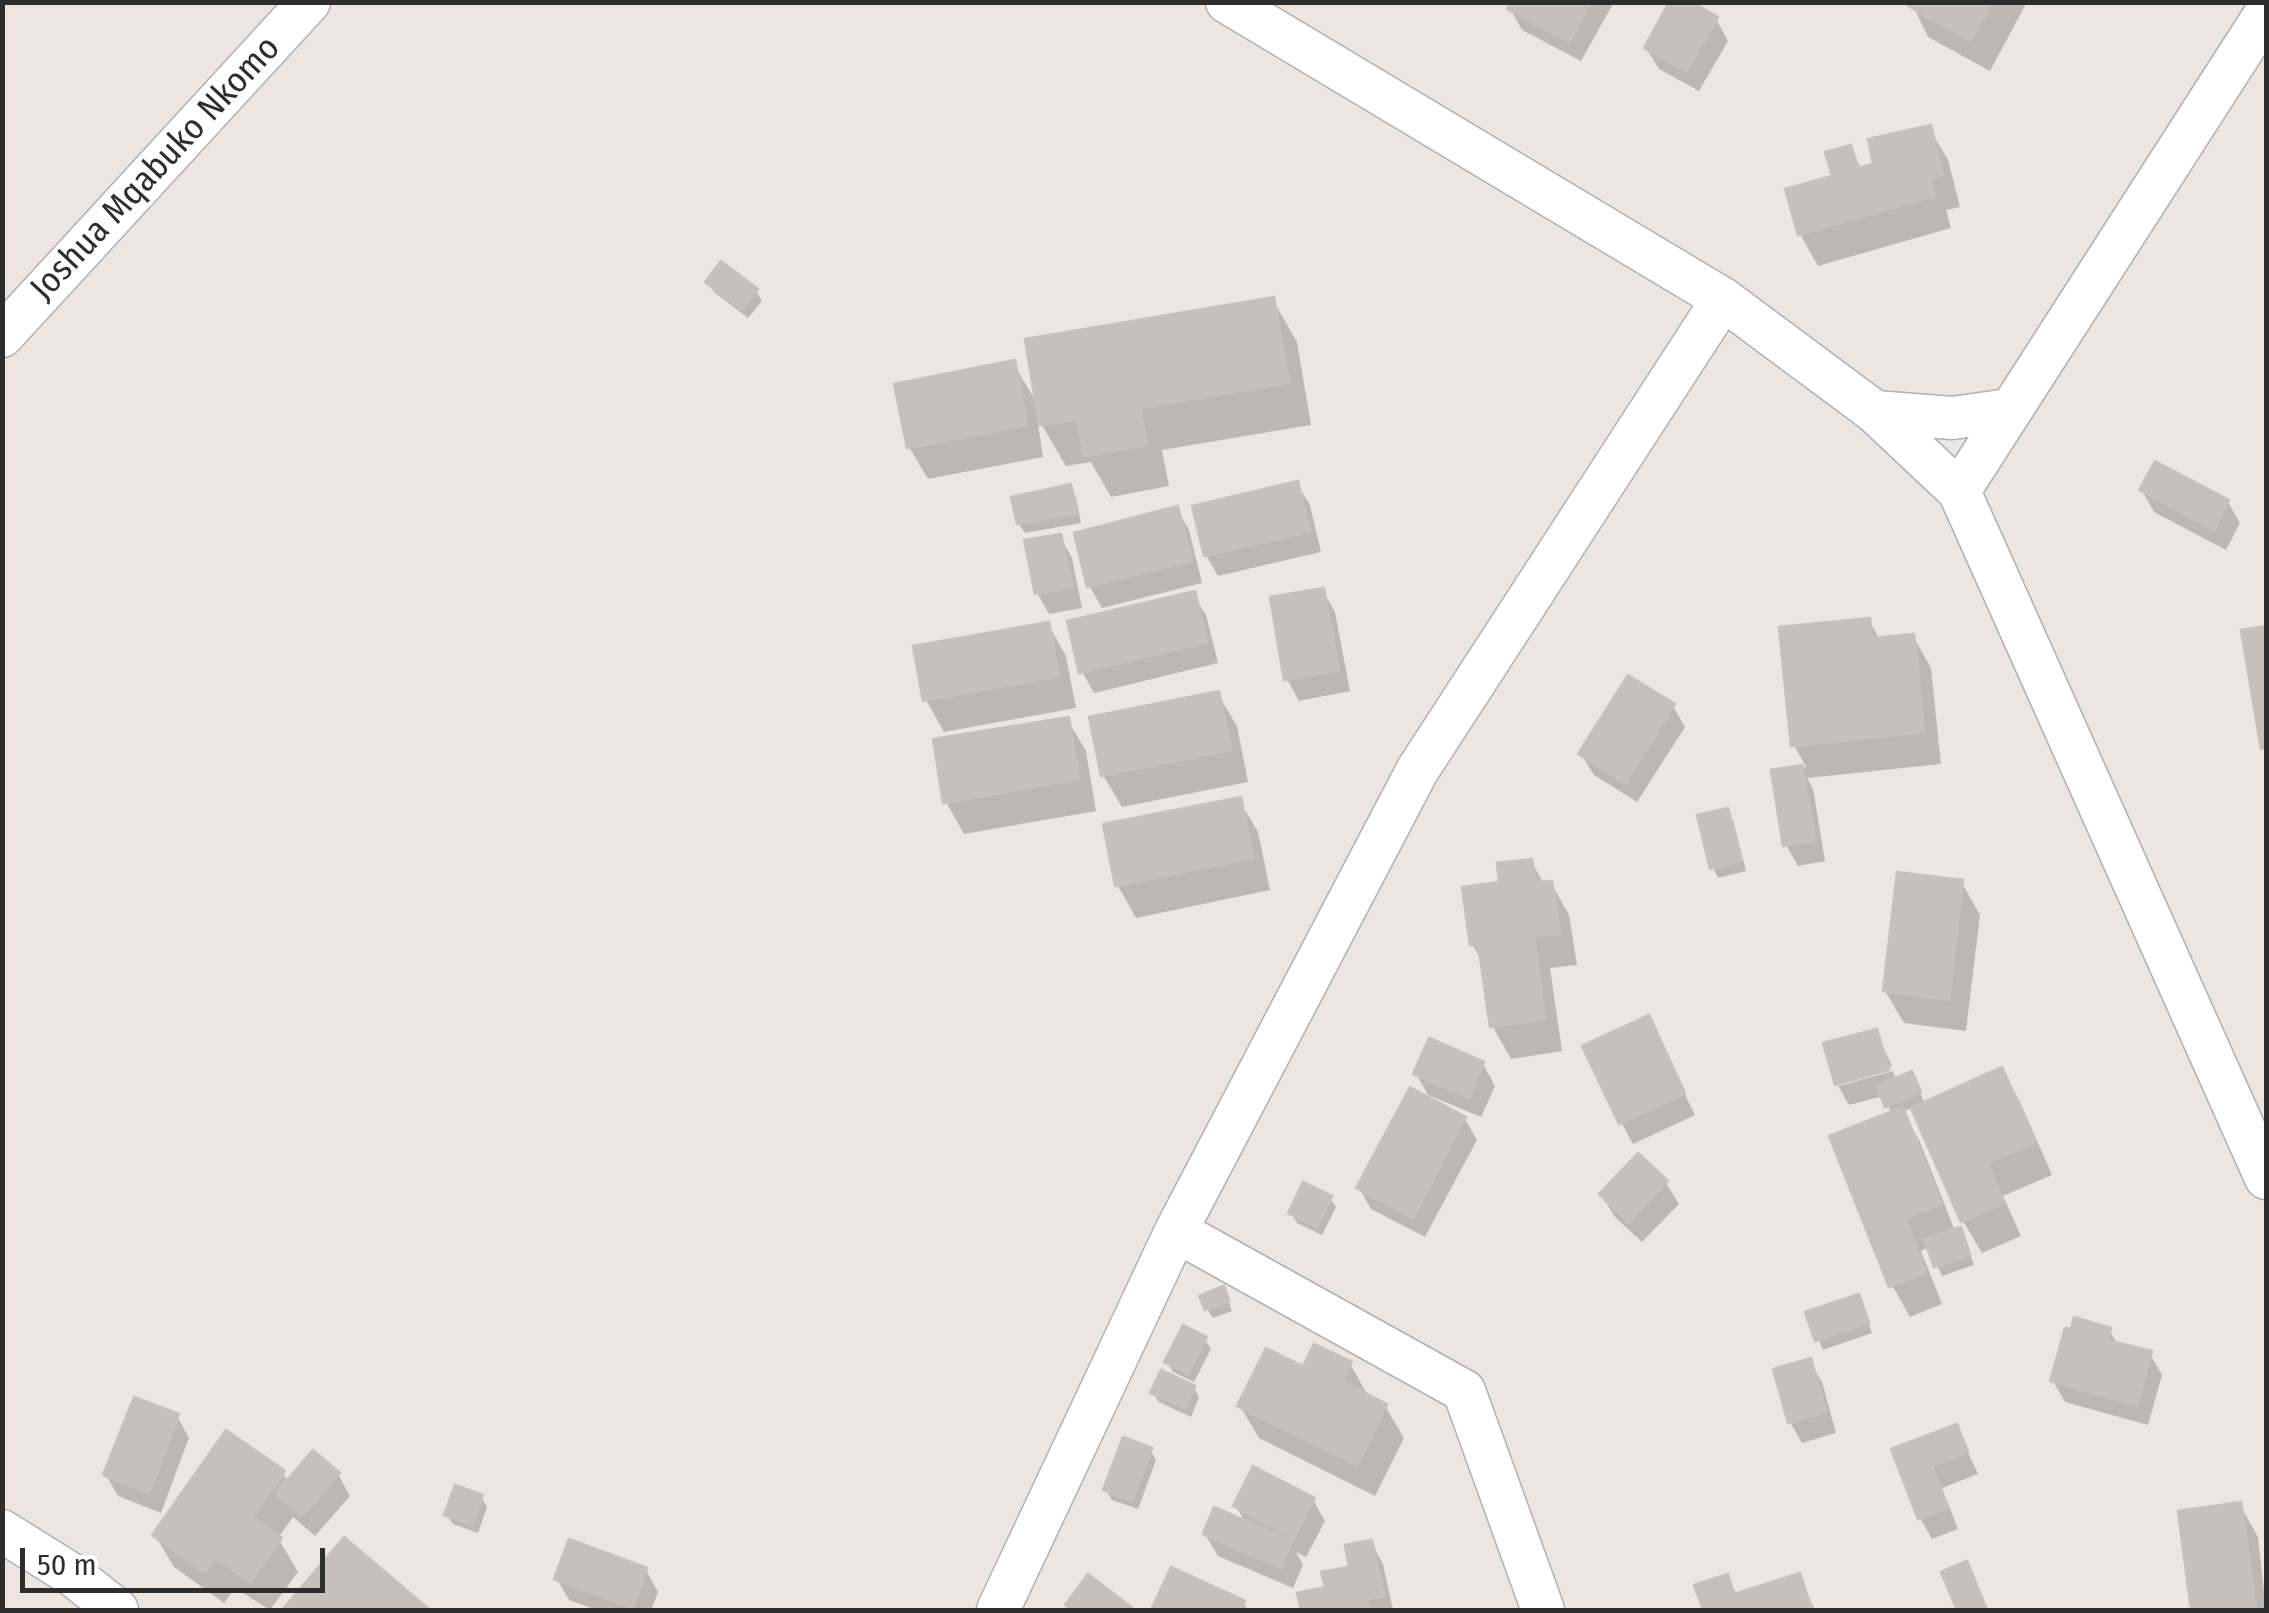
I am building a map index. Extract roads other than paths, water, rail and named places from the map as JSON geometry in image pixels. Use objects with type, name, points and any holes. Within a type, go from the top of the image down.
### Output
[{"type":"street","name":"Joshua Mqabuko Nkomo","points":[[2,336],[309,2]]},
{"type":"street","points":[[1228,2],[1724,299],[1875,412],[1959,491],[2266,1178]]},
{"type":"street","points":[[1959,491],[2266,12]]},
{"type":"street","points":[[998,1610],[1176,1231],[1417,770],[1724,299]]},
{"type":"street","points":[[1875,412],[1952,418],[2009,410]]},
{"type":"street","points":[[1176,1231],[1464,1391],[1543,1610]]},
{"type":"street","points":[[2,1531],[74,1576],[117,1610]]}]
